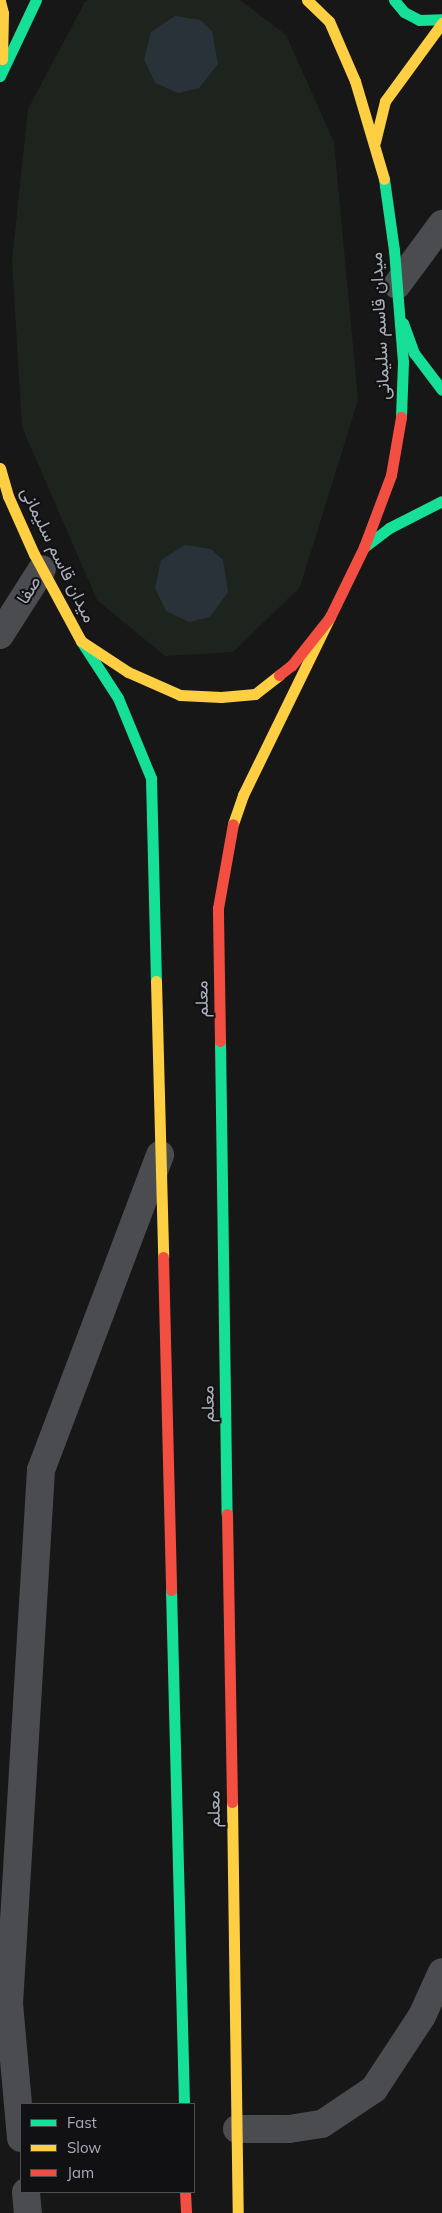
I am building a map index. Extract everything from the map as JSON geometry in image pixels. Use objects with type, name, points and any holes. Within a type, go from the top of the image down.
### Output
[{"type":"main road","points":[[1,72],[36,0]]},
{"type":"main road","name":"میدان قاسم سلیمانی","points":[[0,468],[17,515],[42,569],[81,641],[128,672],[180,695],[221,697],[255,694],[292,664],[330,617],[364,547],[391,475],[403,404],[400,313],[382,164],[355,81],[329,21],[307,0]]},
{"type":"main road","points":[[394,0],[404,12],[418,20],[442,19]]},
{"type":"main road","points":[[0,1],[3,13],[1,72]]},
{"type":"main road","points":[[375,142],[385,101],[411,62],[442,23]]},
{"type":"main road","points":[[400,313],[414,353],[442,390]]},
{"type":"main road","points":[[364,547],[389,528],[442,501]]},
{"type":"main road","points":[[0,504],[17,515]]},
{"type":"main road","name":"معلم","points":[[238,2213],[218,908],[228,838],[243,795],[330,617]]},
{"type":"main road","name":"معلم","points":[[81,641],[118,698],[151,778],[184,2103]]},
{"type":"main road","points":[[185,2193],[186,2213]]},
{"type":"street","points":[[398,285],[442,224]]},
{"type":"street","name":"صفا","points":[[0,636],[42,569]]},
{"type":"street","points":[[20,2127],[9,2004],[41,1470],[160,1156]]},
{"type":"street","points":[[237,2129],[289,2129],[322,2124],[374,2089],[422,2016],[442,1972]]},
{"type":"street","points":[[26,2193],[28,2213]]},
{"type":"shaded area","points":[[89,0],[240,0],[286,35],[334,142],[358,400],[300,587],[233,652],[165,656],[97,600],[22,427],[12,260],[28,109],[85,2]]},
{"type":"shaded area","points":[[175,16],[200,20],[212,31],[218,64],[199,88],[178,93],[155,83],[144,59],[151,32]]},
{"type":"shaded area","points":[[185,545],[211,549],[223,560],[228,592],[210,617],[189,622],[166,611],[155,588],[161,560]]},
{"type":"traffic: fast","points":[[0,76],[36,0]]},
{"type":"traffic: fast","points":[[394,0],[404,12],[419,20],[442,19]]},
{"type":"traffic: fast","points":[[384,179],[394,250],[403,362],[401,417]]},
{"type":"traffic: fast","points":[[403,323],[414,353],[442,390]]},
{"type":"traffic: fast","points":[[364,547],[389,528],[442,501]]},
{"type":"traffic: fast","points":[[81,641],[118,698],[151,778],[156,981]]},
{"type":"traffic: fast","points":[[220,1041],[227,1514]]},
{"type":"traffic: fast","points":[[171,1590],[184,2103]]},
{"type":"traffic: slow","points":[[307,0],[329,21],[355,81],[384,179]]},
{"type":"traffic: slow","points":[[0,1],[3,13],[2,59]]},
{"type":"traffic: slow","points":[[375,142],[385,101],[442,23]]},
{"type":"traffic: slow","points":[[0,468],[8,496],[34,554],[81,641],[128,672],[180,695],[221,697],[255,694],[279,675]]},
{"type":"traffic: slow","points":[[233,824],[243,795],[330,617]]},
{"type":"traffic: slow","points":[[156,981],[163,1257]]},
{"type":"traffic: slow","points":[[232,1802],[238,2213]]},
{"type":"traffic: jam","points":[[279,675],[292,665],[330,617],[364,547],[391,475],[401,417]]},
{"type":"traffic: jam","points":[[220,1041],[218,908],[233,824]]},
{"type":"traffic: jam","points":[[163,1257],[171,1590]]},
{"type":"traffic: jam","points":[[227,1514],[232,1802]]},
{"type":"traffic: jam","points":[[185,2193],[186,2213]]}]
